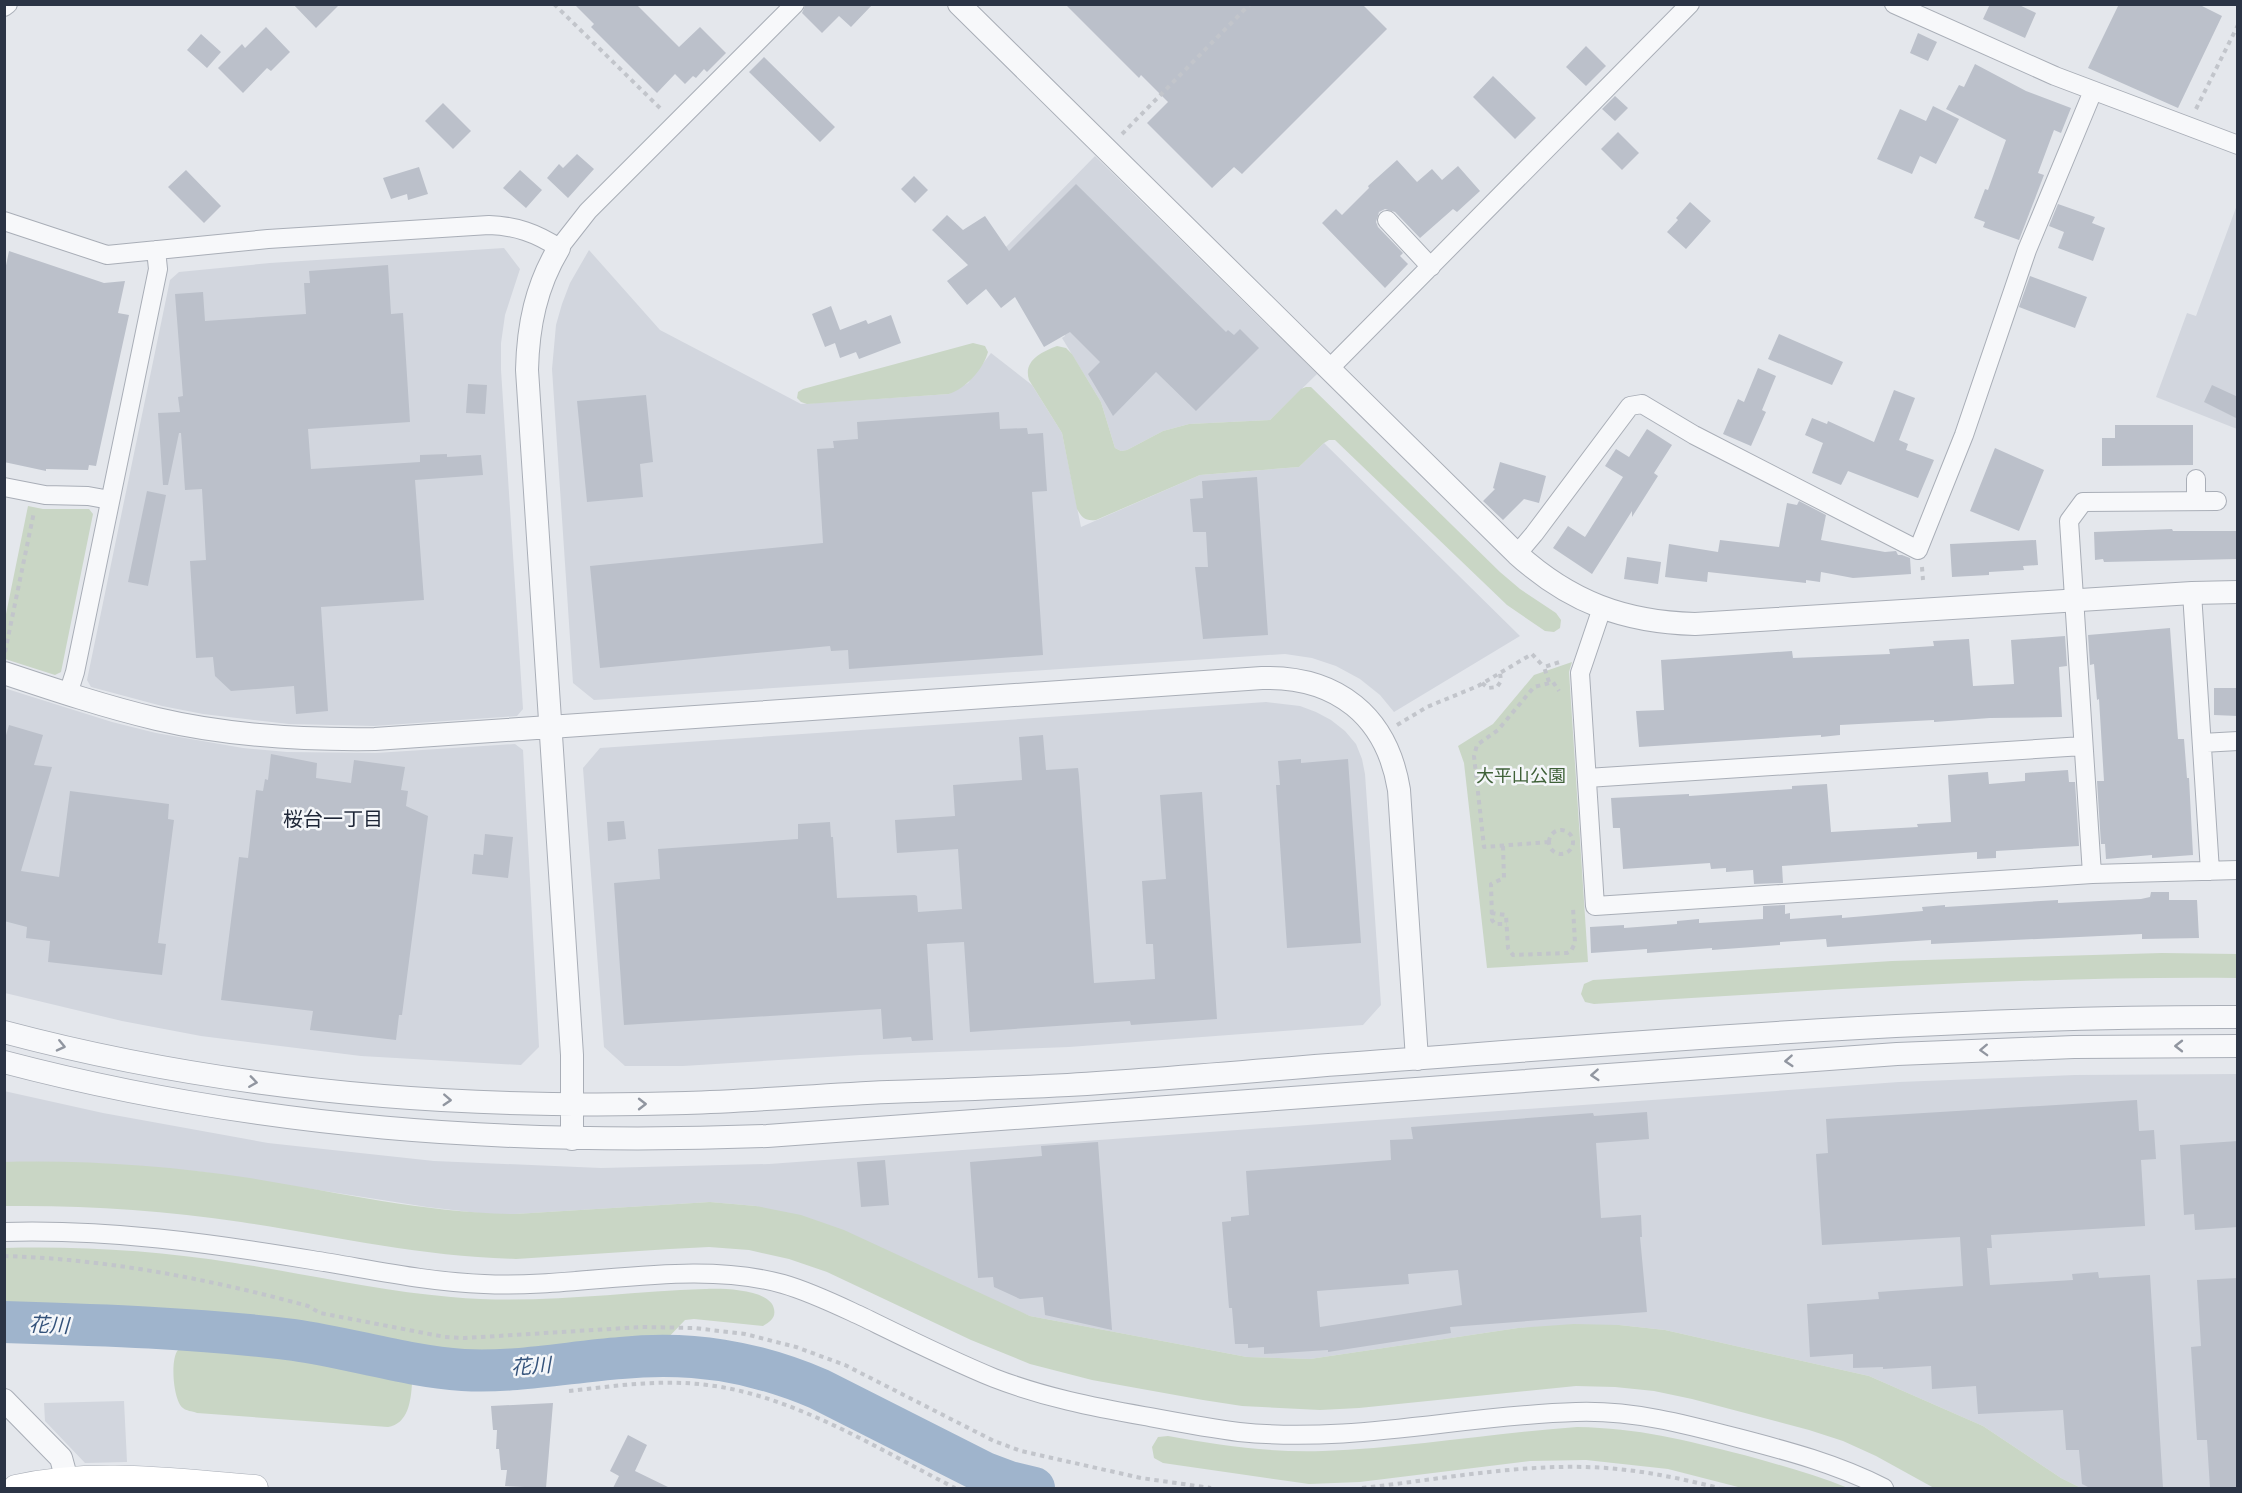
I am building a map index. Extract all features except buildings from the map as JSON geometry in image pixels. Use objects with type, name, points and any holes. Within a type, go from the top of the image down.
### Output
[{"type":"main road","points":[[16,1488],[122,1478],[255,1488]]},
{"type":"street","points":[[572,1139],[572,1056],[526,370],[530,328],[537,296],[546,272],[559,248],[588,211],[795,4]]},
{"type":"street","points":[[958,4],[1517,554],[1555,585],[1602,608],[1646,621],[1695,624],[2192,592],[2238,592]]},
{"type":"street","points":[[1329,369],[1690,4]]},
{"type":"street","points":[[1894,4],[2093,91],[2238,145]]},
{"type":"street","points":[[1517,554],[1630,406],[1642,404],[1703,441],[1918,550],[1964,435],[2027,250],[2093,91]]},
{"type":"street","points":[[1387,220],[1431,267]]},
{"type":"street","points":[[4,221],[108,255],[268,239],[489,225],[507,225],[524,229],[559,248]]},
{"type":"street","points":[[68,694],[75,672],[158,269],[156,250]]},
{"type":"street","points":[[2196,478],[2196,501]]},
{"type":"street","points":[[4,487],[38,493],[88,496],[110,500]]},
{"type":"street","points":[[2092,874],[2068,521],[2083,502],[2217,501]]},
{"type":"street","points":[[2192,592],[2210,871]]},
{"type":"street","points":[[1602,608],[1580,674],[1595,906],[2092,874],[2238,870]]},
{"type":"street","points":[[4,674],[159,719],[201,728],[288,738],[375,740],[1262,678],[1306,681],[1327,688],[1346,699],[1363,713],[1377,729],[1396,769],[1417,1059]]},
{"type":"street","points":[[2202,743],[2238,741]]},
{"type":"street","points":[[1587,778],[2083,746]]},
{"type":"street","points":[[4,1032],[195,1074],[276,1085],[438,1100],[572,1104],[719,1102],[1071,1084],[1896,1025],[2074,1018],[2238,1017]]},
{"type":"street","points":[[4,1062],[108,1087],[272,1115],[436,1133],[572,1139],[684,1139],[767,1136],[1886,1055],[2074,1047],[2238,1046]]},
{"type":"street","points":[[4,1232],[106,1234],[193,1242],[417,1277],[483,1284],[550,1283],[709,1273],[746,1276],[782,1284],[817,1296],[970,1368],[1022,1389],[1098,1408],[1239,1432],[1321,1436],[1362,1434],[1540,1414],[1613,1412],[1650,1416],[1686,1424],[1802,1455],[1884,1488]]},
{"type":"street","points":[[4,1400],[61,1458],[69,1484]]},
{"type":"path","points":[[554,4],[675,123]]},
{"type":"path","points":[[1106,150],[1251,4]]},
{"type":"path","points":[[2189,127],[2238,26]]},
{"type":"path","points":[[4,652],[38,493]]},
{"type":"path","points":[[1922,565],[1923,580]]},
{"type":"path","points":[[1396,725],[1427,707],[1482,683],[1532,654],[1545,667],[1549,682]]},
{"type":"path","points":[[1545,667],[1570,659]]},
{"type":"path","points":[[1482,683],[1488,688],[1497,687],[1501,681],[1500,673]]},
{"type":"path","points":[[1549,842],[1484,847],[1474,750],[1481,741],[1498,730],[1534,687],[1549,682],[1557,684],[1559,700]]},
{"type":"path","points":[[1567,822],[1568,832],[1573,841],[1569,850],[1570,862]]},
{"type":"path","points":[[1568,832],[1560,830],[1554,832],[1549,842],[1551,848],[1556,852],[1562,854],[1569,850]]},
{"type":"path","points":[[1503,846],[1504,878],[1491,884],[1491,913],[1495,924],[1507,924]]},
{"type":"path","points":[[1491,913],[1504,913],[1508,948],[1513,955],[1571,951],[1575,943],[1572,897]]},
{"type":"path","points":[[4,1256],[79,1261],[196,1279],[308,1306],[320,1313],[445,1337],[485,1339],[659,1326],[745,1334],[796,1347],[845,1365],[994,1441],[1021,1451],[1141,1478],[1211,1488]]},
{"type":"path","points":[[569,1391],[680,1383],[706,1384],[758,1395],[808,1414],[955,1488]]},
{"type":"path","points":[[1362,1488],[1530,1468],[1558,1467],[1640,1471],[1719,1488]]},
{"type":"shaded area","points":[[1095,156],[1317,374],[1270,420],[1189,424],[1163,431],[1127,450],[1121,451],[1115,448],[1101,402],[1062,338],[1065,336],[1029,276],[1003,250]]},
{"type":"shaded area","points":[[2237,205],[2237,429],[2156,397],[2187,313],[2196,316]]},
{"type":"shaded area","points":[[504,248],[520,269],[505,315],[501,343],[523,709],[517,716],[374,726],[289,724],[203,714],[162,706],[91,687],[87,680],[170,280],[179,272],[270,263]]},
{"type":"shaded area","points":[[589,250],[660,330],[801,404],[949,394],[968,383],[991,353],[1032,385],[1062,433],[1081,527],[1200,475],[1299,467],[1324,443],[1520,636],[1394,712],[1380,695],[1360,679],[1336,666],[1312,658],[1285,654],[594,700],[573,683],[552,369],[556,325],[562,304],[570,283]]},
{"type":"shaded area","points":[[4,688],[112,722],[156,733],[243,748],[287,752],[376,753],[515,744],[523,750],[539,1047],[521,1065],[361,1056],[201,1036],[122,1021],[5,993]]},
{"type":"shaded area","points":[[1266,702],[1300,706],[1331,720],[1356,744],[1362,759],[1365,774],[1381,1005],[1363,1025],[1069,1047],[860,1055],[683,1066],[625,1066],[604,1047],[583,768],[600,748]]},
{"type":"shaded area","points":[[2237,1074],[2237,1488],[2081,1488],[2061,1478],[1983,1426],[1869,1376],[1665,1330],[1619,1325],[1518,1328],[1310,1359],[1247,1357],[1030,1316],[756,1206],[710,1202],[487,1214],[427,1207],[202,1172],[109,1164],[5,1162],[4,1091],[103,1113],[268,1143],[434,1161],[601,1168],[769,1164],[1899,1082],[2075,1075]]},
{"type":"shaded area","points":[[124,1401],[127,1462],[85,1463],[45,1421],[44,1403]]},
{"type":"green space","points":[[973,343],[985,346],[988,352],[986,359],[967,383],[949,394],[807,404],[797,398],[798,392],[803,389]]},
{"type":"green space","points":[[1057,346],[1066,348],[1072,354],[1101,402],[1115,448],[1121,451],[1163,431],[1189,424],[1270,420],[1301,389],[1311,387],[1500,572],[1520,589],[1556,613],[1561,620],[1560,628],[1554,632],[1545,631],[1507,605],[1335,440],[1324,443],[1299,467],[1200,475],[1096,520],[1084,518],[1077,509],[1062,433],[1029,380],[1031,362],[1045,351]]},
{"type":"green space","points":[[28,506],[43,509],[89,509],[93,514],[61,672],[55,675],[5,659],[5,619]]},
{"type":"green space","name":"大平山公園","points":[[1572,662],[1569,672],[1588,962],[1487,968],[1464,763],[1458,746],[1493,724],[1534,675]]},
{"type":"green space","points":[[2162,953],[2237,954],[2237,978],[1996,982],[1594,1004],[1585,1002],[1581,994],[1584,984],[1593,980],[1892,961]]},
{"type":"green space","points":[[4,1162],[97,1163],[189,1170],[415,1206],[482,1213],[515,1214],[710,1202],[756,1206],[801,1215],[844,1230],[1030,1316],[1247,1357],[1310,1359],[1518,1328],[1574,1324],[1619,1325],[1665,1330],[1869,1376],[1983,1426],[2061,1478],[2081,1488],[1934,1488],[1876,1456],[1843,1441],[1809,1430],[1692,1399],[1654,1391],[1615,1387],[1576,1386],[1320,1410],[1242,1406],[1203,1400],[1092,1380],[1030,1364],[971,1340],[827,1272],[789,1259],[749,1250],[709,1247],[516,1259],[482,1257],[378,1245],[182,1214],[94,1207],[5,1206]]},
{"type":"green space","points":[[5,1248],[92,1249],[178,1255],[397,1291],[483,1299],[546,1299],[712,1289],[733,1290],[764,1297],[771,1302],[774,1315],[763,1326],[685,1320],[665,1341],[656,1343],[508,1357],[464,1358],[267,1325],[140,1315],[5,1310]]},
{"type":"green space","points":[[195,1343],[295,1353],[399,1372],[407,1376],[412,1383],[411,1397],[404,1417],[395,1425],[388,1427],[197,1413],[183,1408],[180,1404],[175,1389],[173,1370],[178,1350]]},
{"type":"green space","points":[[1577,1427],[1641,1432],[1681,1440],[1783,1466],[1848,1488],[1742,1488],[1668,1469],[1586,1460],[1530,1461],[1360,1482],[1309,1484],[1163,1463],[1154,1458],[1152,1447],[1158,1437],[1168,1436],[1265,1450],[1323,1451],[1387,1447]]},
{"type":"waterway","name":"花川","points":[[4,1322],[149,1328],[258,1336],[315,1343],[420,1365],[463,1370],[522,1369],[647,1356],[722,1360],[770,1371],[819,1389],[985,1473],[1034,1488]]},
{"type":"district","name":"桜台一丁目","points":[[333,818]]}]
